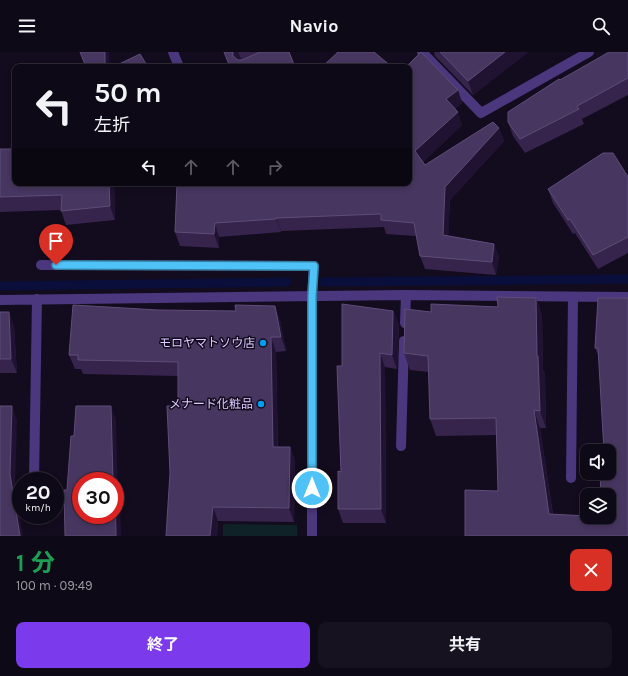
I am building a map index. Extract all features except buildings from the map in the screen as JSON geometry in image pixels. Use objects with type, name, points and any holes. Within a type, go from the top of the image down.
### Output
[{"type":"street","points":[[173,52],[178,64]]},
{"type":"street","points":[[422,52],[481,112],[589,52]]},
{"type":"street","points":[[41,265],[314,266],[312,296],[312,536]]},
{"type":"street","points":[[401,446],[406,294]]},
{"type":"street","points":[[0,300],[406,294],[628,297]]},
{"type":"street","points":[[571,478],[573,297]]},
{"type":"street","points":[[34,472],[37,299]]},
{"type":"shaded area","points":[[223,524],[297,525],[297,536],[223,536]]},
{"type":"waterway","points":[[324,282],[628,279]]},
{"type":"waterway","points":[[0,286],[287,282]]},
{"type":"place","name":"モロヤマトソウ店","points":[[263,343]]},
{"type":"place","name":"メナード化粧品","points":[[261,404]]},
{"type":"route","points":[[56,265],[314,266],[312,296],[312,488]]}]
